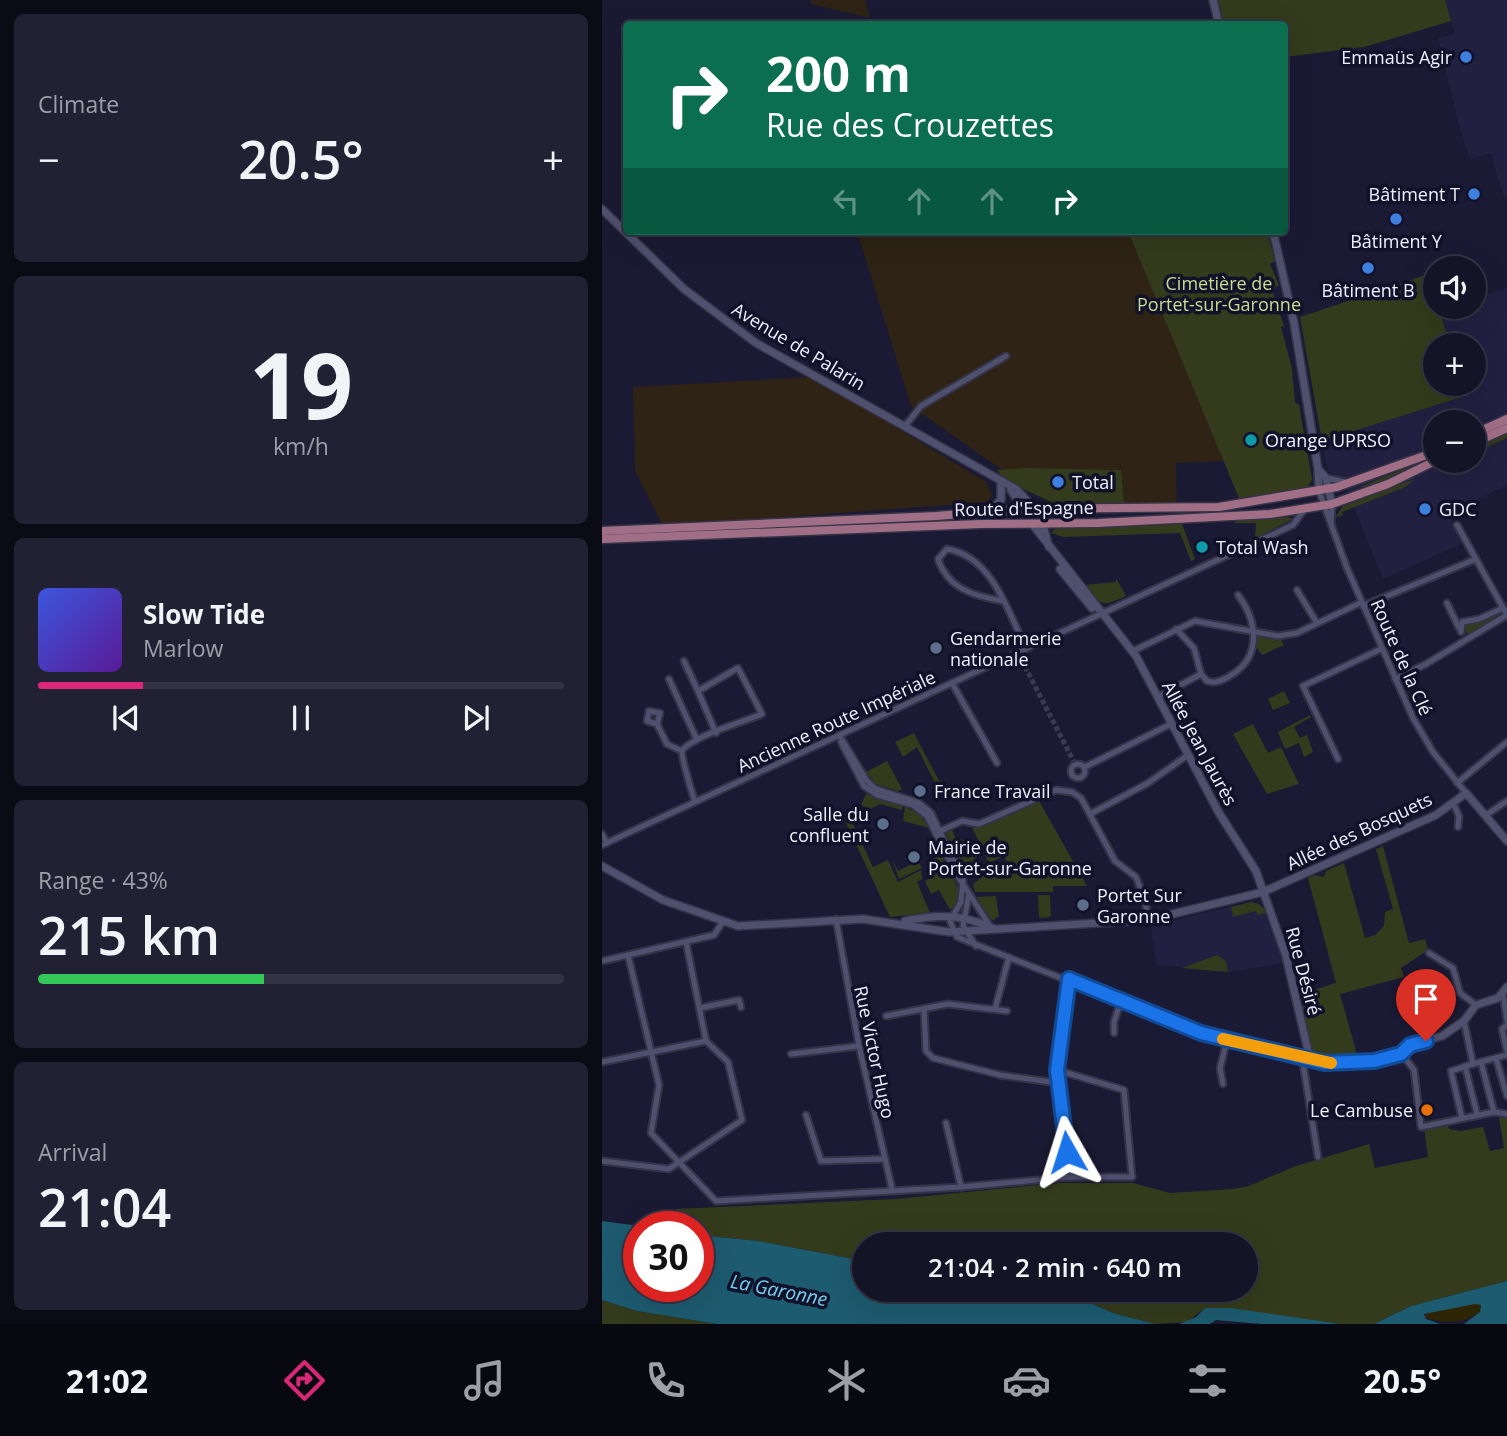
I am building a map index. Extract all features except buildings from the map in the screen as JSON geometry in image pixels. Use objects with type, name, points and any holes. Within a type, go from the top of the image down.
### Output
[{"type":"main road","points":[[1486,429],[1507,419]]},
{"type":"main road","points":[[1486,438],[1507,428]]},
{"type":"main road","name":"Route d'Espagne","points":[[602,531],[1023,509],[1219,507],[1329,489],[1423,456]]},
{"type":"main road","name":"Route d'Espagne","points":[[602,539],[1043,525],[1321,509],[1388,484],[1423,467]]},
{"type":"main road","points":[[1023,509],[1033,525]]},
{"type":"main road","points":[[1035,509],[1043,525]]},
{"type":"street","points":[[1213,0],[1218,21]]},
{"type":"street","name":"Avenue de Palarin","points":[[602,209],[623,230]]},
{"type":"street","name":"Avenue de Palarin","points":[[628,235],[660,267],[741,333],[1024,495],[1035,509]]},
{"type":"street","points":[[1274,235],[1294,323],[1318,469],[1318,491]]},
{"type":"street","points":[[905,426],[921,406],[1006,356]]},
{"type":"street","points":[[1318,469],[1326,478],[1332,504]]},
{"type":"street","name":"Route d'Espagne","points":[[1326,478],[1355,482]]},
{"type":"street","points":[[985,512],[1000,500],[1004,485]]},
{"type":"street","name":"Avenue de Palarin","points":[[1004,485],[1023,509]]},
{"type":"street","name":"Route de la Clé","points":[[1318,491],[1321,509],[1331,523],[1395,679],[1423,736],[1466,793]]},
{"type":"street","name":"Route de la Clé","points":[[1331,523],[1332,504]]},
{"type":"street","name":"Ancienne Route Impériale","points":[[605,844],[1293,525],[1304,510]]},
{"type":"street","name":"Allée Jean Jaurès","points":[[1033,525],[1133,651],[1219,813],[1256,871],[1263,892]]},
{"type":"street","name":"Allée Jean Jaurès","points":[[1043,525],[1051,551]]},
{"type":"street","points":[[1395,679],[1507,615],[1457,525]]},
{"type":"street","points":[[1003,601],[976,597],[944,576],[938,559],[947,549],[958,551],[994,580],[1026,649]]},
{"type":"street","points":[[1133,651],[1176,629],[1204,620],[1279,636],[1297,634],[1362,604],[1476,559]]},
{"type":"street","points":[[1297,590],[1317,623]]},
{"type":"street","points":[[1176,629],[1194,648],[1201,674],[1213,683],[1242,668],[1251,658],[1254,631],[1253,622],[1238,595]]},
{"type":"street","points":[[1447,603],[1465,640]]},
{"type":"street","points":[[1461,632],[1462,622],[1479,619],[1503,608]]},
{"type":"street","points":[[1338,759],[1303,686],[1381,649]]},
{"type":"street","points":[[684,661],[716,733]]},
{"type":"street","points":[[682,751],[697,740],[762,714],[738,668],[698,691]]},
{"type":"street","points":[[1157,697],[1201,674]]},
{"type":"street","points":[[669,679],[697,740]]},
{"type":"street","points":[[953,683],[997,763]]},
{"type":"street","points":[[1084,767],[1171,723]]},
{"type":"street","points":[[657,724],[667,744],[682,751]]},
{"type":"street","points":[[839,735],[864,786],[877,795],[918,807],[927,816],[938,832],[955,872],[963,880],[981,916],[992,928]]},
{"type":"street","points":[[1457,783],[1507,742]]},
{"type":"street","points":[[682,751],[695,802]]},
{"type":"street","points":[[1090,814],[1148,783],[1188,755]]},
{"type":"street","points":[[938,832],[967,820],[979,824],[1060,790],[1077,794],[1115,861],[1136,877],[1145,900],[1147,920]]},
{"type":"street","points":[[1466,793],[1507,841]]},
{"type":"street","name":"Allée des Bosquets","points":[[901,922],[953,931],[1147,920],[1263,892],[1428,819],[1466,793]]},
{"type":"street","points":[[1486,815],[1507,801]]},
{"type":"street","points":[[1453,803],[1459,816],[1458,827]]},
{"type":"street","points":[[602,834],[605,844]]},
{"type":"street","points":[[602,866],[646,892],[722,923],[737,926],[836,919],[901,922],[928,917],[964,917],[992,928]]},
{"type":"street","points":[[963,880],[961,902],[950,926],[965,942],[1227,1040],[1306,1058],[1357,1063],[1401,1054],[1410,1045],[1442,1036],[1464,1021],[1476,1005],[1505,991],[1507,1023],[1502,1029],[1507,1053],[1451,1071],[1462,1118]]},
{"type":"street","points":[[969,892],[964,917],[965,930],[976,946]]},
{"type":"street","name":"Rue Désiré","points":[[1263,892],[1286,956],[1306,1058]]},
{"type":"street","name":"Rue Victor Hugo","points":[[836,919],[859,1046],[892,1189]]},
{"type":"street","points":[[602,961],[714,934],[722,923]]},
{"type":"street","points":[[602,1161],[668,1169],[678,1164],[683,1156],[742,1120],[728,1062],[706,1041],[686,942]]},
{"type":"street","points":[[1429,953],[1453,968],[1460,993],[1476,1005]]},
{"type":"street","points":[[628,955],[659,1086],[651,1133],[678,1164],[692,1173],[716,1200],[961,1187],[1070,1177],[1132,1177],[1124,1090],[1057,1070]]},
{"type":"street","points":[[995,1009],[1009,957]]},
{"type":"street","points":[[1069,979],[1057,1070],[1070,1177]]},
{"type":"street","points":[[700,1008],[740,1000],[741,1007]]},
{"type":"street","points":[[1114,1033],[1114,1023],[1121,1001]]},
{"type":"street","points":[[886,1016],[948,1004],[1007,1012]]},
{"type":"street","points":[[924,1009],[926,1051],[933,1058],[1000,1075],[1059,1083]]},
{"type":"street","points":[[1464,1021],[1494,1112]]},
{"type":"street","points":[[1223,1084],[1220,1068],[1227,1040]]},
{"type":"street","points":[[602,1062],[706,1041]]},
{"type":"street","points":[[791,1054],[859,1046]]},
{"type":"street","points":[[1401,1054],[1414,1070],[1421,1126],[1477,1114],[1507,1114]]},
{"type":"street","points":[[1306,1058],[1318,1157]]},
{"type":"street","points":[[1496,1058],[1507,1097]]},
{"type":"street","points":[[1465,1066],[1477,1114]]},
{"type":"street","points":[[806,1115],[821,1161],[883,1159]]},
{"type":"street","points":[[946,1123],[961,1187]]},
{"type":"shaded area","points":[[811,0],[865,0],[870,18],[811,4]]},
{"type":"shaded area","points":[[1445,0],[1507,0],[1507,197],[1504,198],[1491,153],[1470,159],[1461,132],[1438,38],[1455,34]]},
{"type":"shaded area","points":[[858,235],[1130,235],[1224,461],[1176,463],[1177,504],[1051,504],[911,406]]},
{"type":"shaded area","points":[[1507,288],[1507,485],[1448,514],[1461,544],[1383,579],[1343,479],[1328,471],[1322,441],[1465,396],[1486,396],[1486,333],[1446,333],[1442,319],[1486,319],[1486,295]]},
{"type":"shaded area","points":[[813,377],[986,482],[992,495],[988,502],[663,526],[635,471],[633,387]]},
{"type":"shaded area","points":[[1251,902],[1259,904],[1267,912],[1284,963],[1228,972],[1157,965],[1151,926]]},
{"type":"green space","points":[[1218,0],[1445,0],[1451,21],[1364,47],[1288,57],[1288,21],[1223,21]]},
{"type":"green space","points":[[1130,235],[1268,235],[1275,261],[1270,264],[1279,285],[1272,290],[1284,326],[1281,327],[1292,369],[1295,402],[1299,405],[1312,480],[1304,492],[1241,503]]},
{"type":"green space","name":"Cimetière de Portet-sur-Garonne","points":[[1423,276],[1423,319],[1442,319],[1446,333],[1423,333],[1423,396],[1465,396],[1322,441],[1300,317]]},
{"type":"green space","points":[[1507,432],[1507,438],[1486,448],[1486,442]]},
{"type":"green space","points":[[1423,461],[1394,477],[1362,489],[1362,486]]},
{"type":"green space","points":[[997,470],[1121,470],[1124,505],[1052,502],[1005,481]]},
{"type":"green space","points":[[1415,479],[1405,487],[1342,512],[1343,515],[1335,518],[1343,506]]},
{"type":"green space","points":[[1239,519],[1293,519],[1255,538],[1256,523],[1234,523]]},
{"type":"green space","points":[[1182,524],[1195,559],[1191,561],[1180,533],[1064,537],[1051,533],[1056,528]]},
{"type":"green space","points":[[1116,578],[1126,596],[1111,602],[1098,600],[1084,585],[1116,582]]},
{"type":"green space","points":[[1503,612],[1469,635],[1463,629],[1463,624],[1484,620]]},
{"type":"green space","points":[[1257,635],[1281,640],[1284,645],[1262,655],[1255,645]]},
{"type":"green space","points":[[1284,691],[1290,703],[1273,710],[1268,699]]},
{"type":"green space","points":[[1310,715],[1311,717],[1294,727],[1300,738],[1307,735],[1313,752],[1304,757],[1299,743],[1285,749],[1278,732]]},
{"type":"green space","points":[[1253,724],[1268,753],[1281,747],[1299,784],[1267,794],[1233,734]]},
{"type":"green space","points":[[914,733],[939,781],[942,780],[944,784],[937,787],[917,747],[903,757],[895,742]]},
{"type":"green space","points":[[887,761],[902,789],[898,791],[876,784],[866,772]]},
{"type":"green space","points":[[866,794],[903,806],[902,810],[880,804],[870,809],[861,805]]},
{"type":"green space","points":[[1039,801],[1087,886],[1053,886],[1053,892],[975,892],[973,884],[987,873],[990,876],[1009,866],[1004,856],[989,863],[970,823],[1010,815]]},
{"type":"green space","points":[[905,807],[920,814],[929,828],[903,821]]},
{"type":"green space","points":[[849,816],[873,867],[888,860],[898,882],[921,870],[922,879],[917,882],[930,913],[890,917],[844,818]]},
{"type":"green space","points":[[952,830],[955,837],[968,842],[980,867],[969,871],[963,867],[946,833]]},
{"type":"green space","points":[[1383,846],[1409,943],[1425,939],[1428,950],[1401,968],[1404,977],[1340,994],[1358,1058],[1334,1061],[1322,1059],[1312,1053],[1298,995],[1336,983],[1308,878],[1315,875],[1324,877],[1326,871],[1344,863],[1365,938],[1375,935],[1384,926],[1385,912],[1393,909],[1376,849]]},
{"type":"green space","points":[[941,855],[958,887],[958,902],[950,910],[939,890],[931,894],[925,881],[931,878],[926,862]]},
{"type":"green space","points":[[892,858],[898,871],[918,861],[922,868],[899,879]]},
{"type":"green space","points":[[1038,895],[1050,895],[1051,917],[1039,918]]},
{"type":"green space","points":[[996,896],[999,917],[995,918],[995,921],[988,918],[977,897]]},
{"type":"green space","points":[[1251,902],[1259,904],[1267,913],[1258,915],[1256,911],[1233,917],[1231,907]]},
{"type":"green space","points":[[1217,955],[1226,961],[1228,972],[1182,968]]},
{"type":"green space","points":[[1499,1118],[1507,1118],[1507,1281],[1411,1306],[1374,1324],[1341,1324],[1205,1308],[1187,1322],[1155,1324],[1113,1313],[1088,1302],[1258,1302],[1258,1232],[852,1232],[852,1259],[758,1241],[714,1237],[714,1211],[676,1211],[896,1199],[1060,1183],[1133,1183],[1170,1193],[1233,1189],[1249,1186],[1293,1167],[1369,1144],[1375,1168],[1428,1157],[1424,1127],[1447,1124],[1449,1129],[1461,1131],[1483,1127],[1490,1151],[1504,1148]]},
{"type":"green space","points":[[602,1300],[637,1311],[717,1324],[602,1324]]},
{"type":"green space","points":[[1025,1302],[1074,1302],[1050,1304]]},
{"type":"sand","points":[[1481,1304],[1480,1312],[1460,1321],[1445,1322],[1423,1317],[1431,1311]]},
{"type":"water","name":"La Garonne","points":[[602,1221],[623,1224],[623,1302],[714,1302],[714,1237],[758,1241],[852,1259],[852,1302],[1088,1302],[1113,1313],[1155,1324],[717,1324],[637,1311],[602,1300]]},
{"type":"water","points":[[1507,1281],[1507,1324],[1464,1324],[1480,1312],[1481,1305],[1475,1304],[1424,1314],[1426,1319],[1440,1324],[1374,1324],[1411,1306]]},
{"type":"water","points":[[1205,1308],[1231,1308],[1341,1324],[1261,1324],[1216,1320],[1210,1324],[1179,1324],[1196,1317]]},
{"type":"tunnel","points":[[1018,653],[1075,764]]},
{"type":"slow traffic","points":[[1223,1039],[1331,1063]]},
{"type":"place","name":"Emmaüs Agir","points":[[1466,57]]},
{"type":"place","name":"Bâtiment T","points":[[1474,194]]},
{"type":"place","name":"Bâtiment Y","points":[[1396,219]]},
{"type":"place","name":"Bâtiment B","points":[[1368,268]]},
{"type":"place","name":"Orange UPRSO","points":[[1251,440]]},
{"type":"place","name":"Total","points":[[1058,482]]},
{"type":"place","name":"GDC","points":[[1425,509]]},
{"type":"place","name":"Total Wash","points":[[1202,547]]},
{"type":"place","name":"Gendarmerie nationale","points":[[936,648]]},
{"type":"place","name":"France Travail","points":[[920,791]]},
{"type":"place","name":"Salle du confluent","points":[[883,824]]},
{"type":"place","name":"Mairie de Portet-sur-Garonne","points":[[914,857]]},
{"type":"place","name":"Portet Sur Garonne","points":[[1083,905]]},
{"type":"place","name":"Le Cambuse","points":[[1427,1110]]},
{"type":"route","points":[[1067,1152],[1057,1059],[1069,979],[1201,1033],[1325,1063],[1374,1061],[1401,1054],[1410,1045],[1426,1041]]}]
